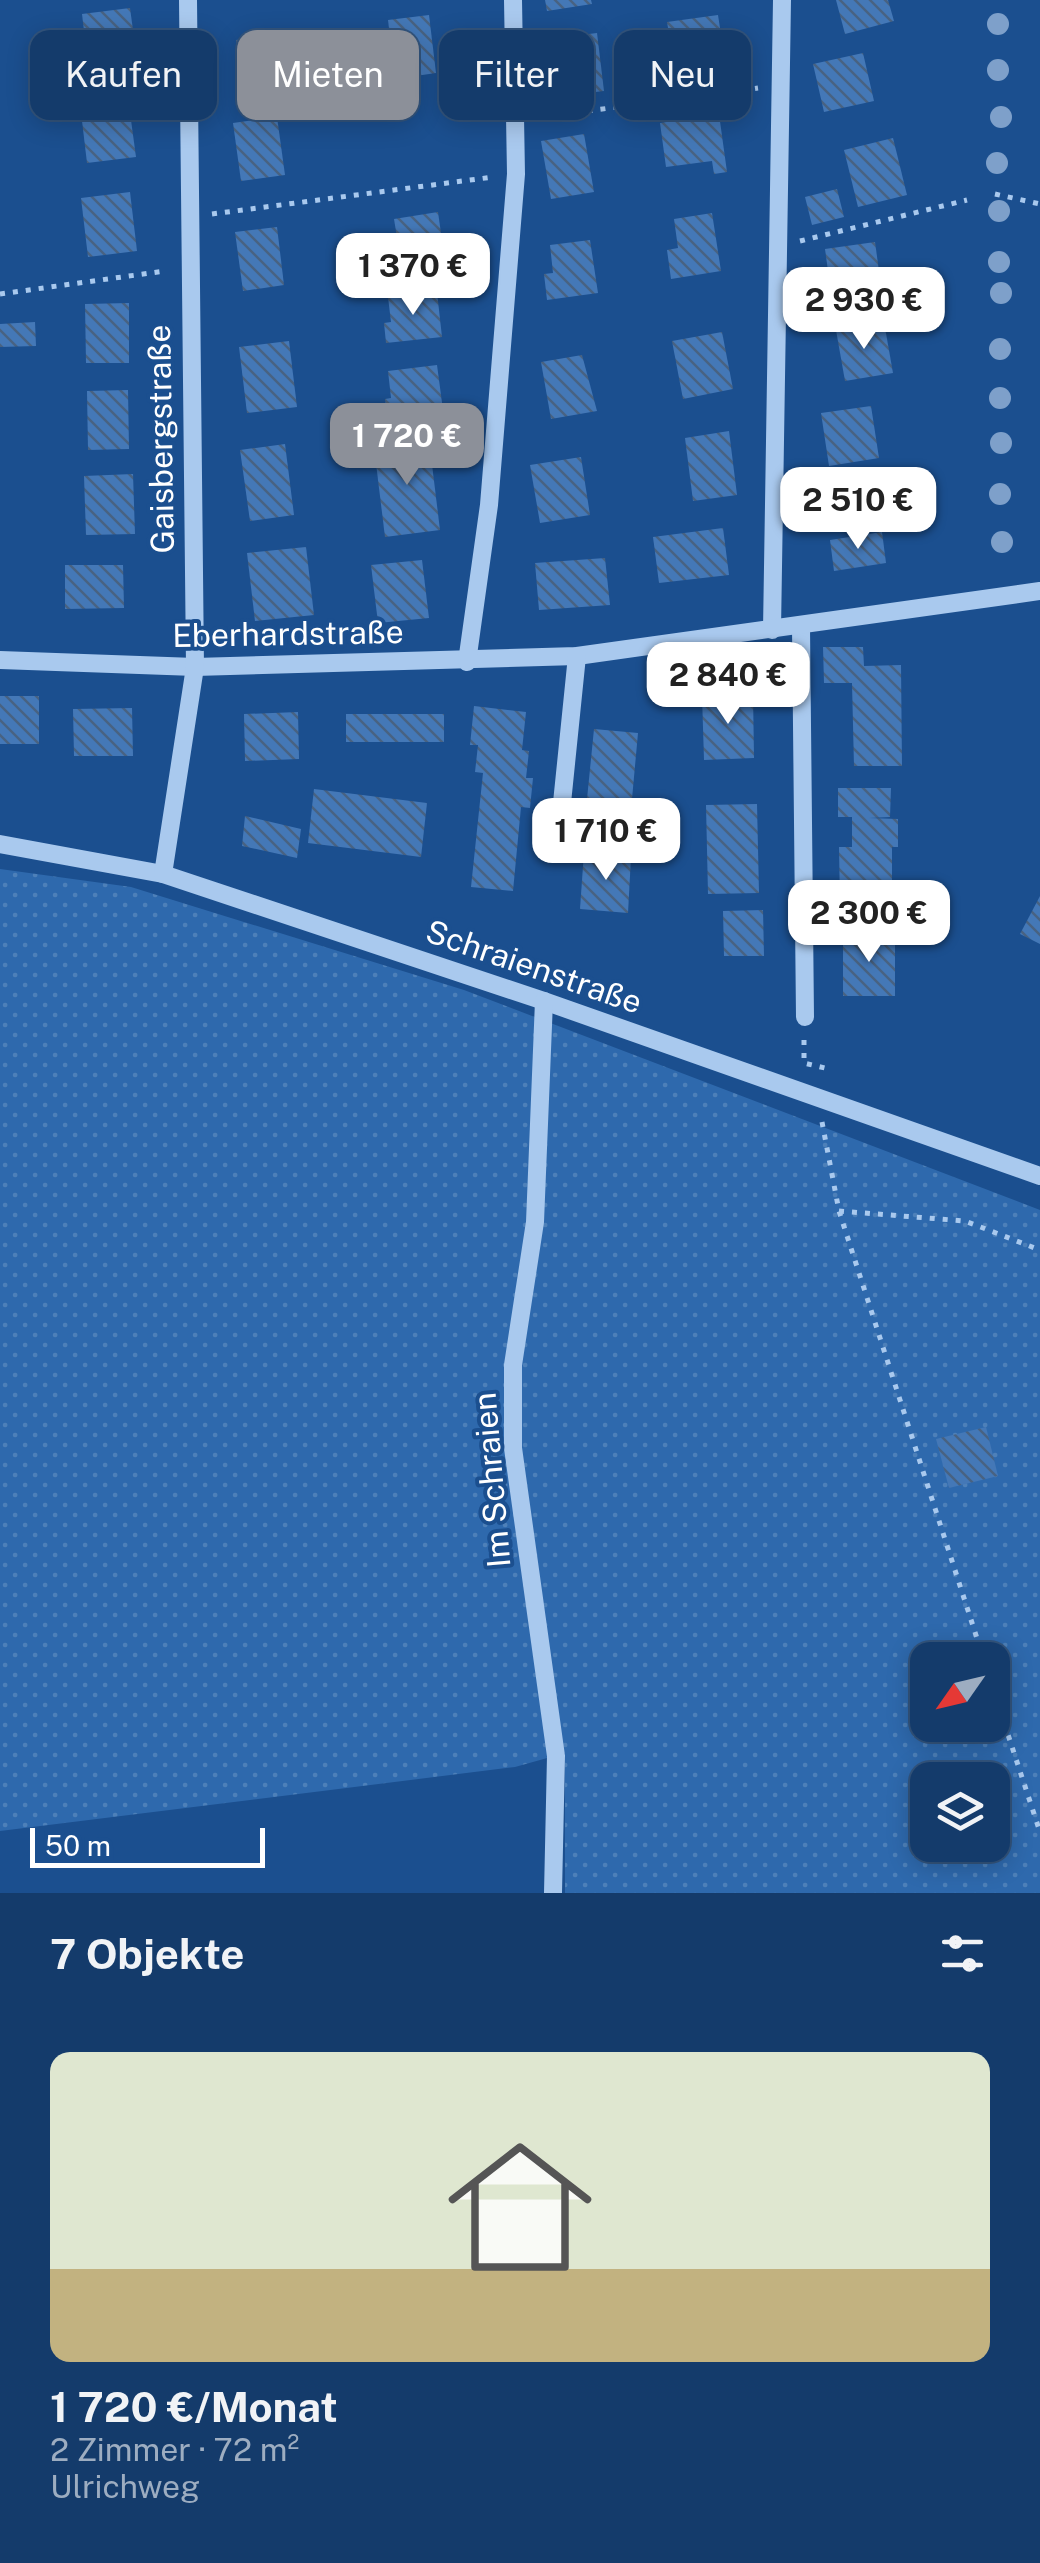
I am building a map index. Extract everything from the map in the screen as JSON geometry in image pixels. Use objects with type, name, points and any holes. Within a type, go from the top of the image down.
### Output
[{"type":"street","name":"Gaisbergstraße","points":[[163,874],[195,666],[188,0]]},
{"type":"street","points":[[467,662],[490,505],[516,174],[513,0]]},
{"type":"street","points":[[772,630],[784,84],[782,0]]},
{"type":"street","name":"Eberhardstraße","points":[[0,660],[195,666],[467,662],[577,656],[1040,591]]},
{"type":"street","points":[[801,627],[805,1017]]},
{"type":"street","points":[[558,842],[577,656]]},
{"type":"street","name":"Schraienstraße","points":[[0,844],[163,874],[544,1001],[1040,1176]]},
{"type":"street","name":"Im Schraien","points":[[544,1001],[536,1222],[513,1365],[513,1448],[556,1756],[553,1893]]},
{"type":"path","points":[[513,122],[784,84]]},
{"type":"path","points":[[189,218],[516,174]]},
{"type":"path","points":[[995,194],[1040,204]]},
{"type":"path","points":[[778,246],[968,200]]},
{"type":"path","points":[[0,294],[188,268]]},
{"type":"path","points":[[805,1017],[804,1063],[825,1068],[817,1096],[838,1210],[978,1642]]},
{"type":"path","points":[[838,1210],[965,1220],[1040,1250]]},
{"type":"path","points":[[1010,1741],[1040,1832]]},
{"type":"shaded area","points":[[0,869],[131,887],[464,990],[1040,1210],[1040,1893],[565,1893],[565,1753],[515,1767],[0,1831]]},
{"type":"building","points":[[545,0],[591,0],[592,4],[547,11]]},
{"type":"building","points":[[836,0],[888,0],[894,21],[845,34]]},
{"type":"building","points":[[130,8],[133,30],[84,30],[82,14]]},
{"type":"building","points":[[429,15],[436,73],[419,75],[419,30],[389,30],[388,20]]},
{"type":"building","points":[[718,15],[720,30],[668,30],[667,22]]},
{"type":"building","points":[[597,33],[604,91],[594,92]]},
{"type":"building","points":[[863,53],[874,101],[824,112],[813,64]]},
{"type":"building","points":[[82,120],[131,120],[136,157],[87,163]]},
{"type":"building","points":[[277,120],[285,175],[241,181],[233,123]]},
{"type":"building","points":[[720,120],[727,172],[714,174],[712,161],[666,167],[660,123]]},
{"type":"building","points":[[584,134],[594,192],[551,199],[541,141]]},
{"type":"building","points":[[893,138],[907,195],[858,207],[844,150]]},
{"type":"building","points":[[837,189],[844,217],[812,225],[805,197]]},
{"type":"building","points":[[130,192],[137,251],[88,257],[81,198]]},
{"type":"building","points":[[438,212],[445,262],[402,268],[394,219]]},
{"type":"building","points":[[712,213],[721,271],[671,279],[667,250],[678,248],[674,219]]},
{"type":"building","points":[[277,227],[284,285],[243,291],[235,232]]},
{"type":"building","points":[[590,240],[598,293],[547,300],[544,274],[553,273],[550,245]]},
{"type":"building","points":[[875,242],[883,300],[833,307],[825,249]]},
{"type":"building","points":[[437,292],[442,337],[386,343],[384,323],[391,322],[388,297]]},
{"type":"building","points":[[129,303],[129,363],[86,363],[85,304]]},
{"type":"building","points":[[35,322],[36,346],[0,347],[0,324]]},
{"type":"building","points":[[884,322],[893,373],[845,381],[836,330]]},
{"type":"building","points":[[722,332],[733,389],[683,399],[672,341]]},
{"type":"building","points":[[289,341],[297,407],[247,413],[239,347]]},
{"type":"building","points":[[582,355],[597,411],[551,419],[541,362]]},
{"type":"building","points":[[437,365],[443,410],[387,416],[385,399],[391,398],[388,371]]},
{"type":"building","points":[[128,390],[129,449],[88,450],[87,391]]},
{"type":"building","points":[[871,406],[879,458],[829,466],[821,413]]},
{"type":"building","points":[[729,431],[737,495],[693,501],[685,438]]},
{"type":"building","points":[[429,440],[440,530],[385,537],[374,447]]},
{"type":"building","points":[[285,444],[294,515],[250,521],[240,450]]},
{"type":"building","points":[[581,457],[590,515],[540,523],[530,465]]},
{"type":"building","points":[[133,474],[135,534],[86,535],[84,476]]},
{"type":"building","points":[[885,484],[889,516],[840,522],[836,490]]},
{"type":"building","points":[[723,528],[729,575],[659,583],[653,537]]},
{"type":"building","points":[[882,532],[886,563],[834,571],[830,540]]},
{"type":"building","points":[[306,547],[314,615],[255,621],[247,553]]},
{"type":"building","points":[[605,558],[610,605],[539,610],[535,563]]},
{"type":"building","points":[[422,560],[429,618],[378,623],[371,565]]},
{"type":"building","points":[[65,565],[123,565],[124,608],[65,609]]},
{"type":"building","points":[[823,647],[863,647],[864,666],[901,665],[902,766],[854,766],[852,683],[824,683]]},
{"type":"building","points":[[753,694],[754,758],[704,760],[702,696]]},
{"type":"building","points":[[0,696],[39,696],[39,744],[0,744]]},
{"type":"building","points":[[474,706],[526,712],[522,750],[529,751],[526,778],[533,778],[530,808],[521,807],[513,891],[471,887],[483,773],[475,772],[478,745],[470,745]]},
{"type":"building","points":[[132,708],[133,756],[74,756],[73,709]]},
{"type":"building","points":[[298,712],[299,759],[245,761],[244,714]]},
{"type":"building","points":[[346,714],[444,714],[444,742],[346,742]]},
{"type":"building","points":[[594,729],[638,733],[631,810],[637,811],[636,824],[585,819]]},
{"type":"building","points":[[838,788],[891,788],[890,817],[869,818],[898,819],[898,847],[892,847],[892,905],[840,905],[839,847],[852,847],[852,817],[838,817]]},
{"type":"building","points":[[314,789],[427,803],[421,857],[308,843]]},
{"type":"building","points":[[757,804],[759,893],[708,894],[706,805]]},
{"type":"building","points":[[245,816],[301,829],[297,858],[242,846]]},
{"type":"building","points":[[584,852],[631,857],[628,913],[580,909]]},
{"type":"building","points":[[1040,896],[1040,944],[1020,934]]},
{"type":"building","points":[[763,910],[764,956],[724,956],[723,911]]},
{"type":"building","points":[[843,934],[895,934],[895,996],[843,996]]},
{"type":"building","points":[[986,1427],[998,1476],[949,1488],[936,1439]]}]
